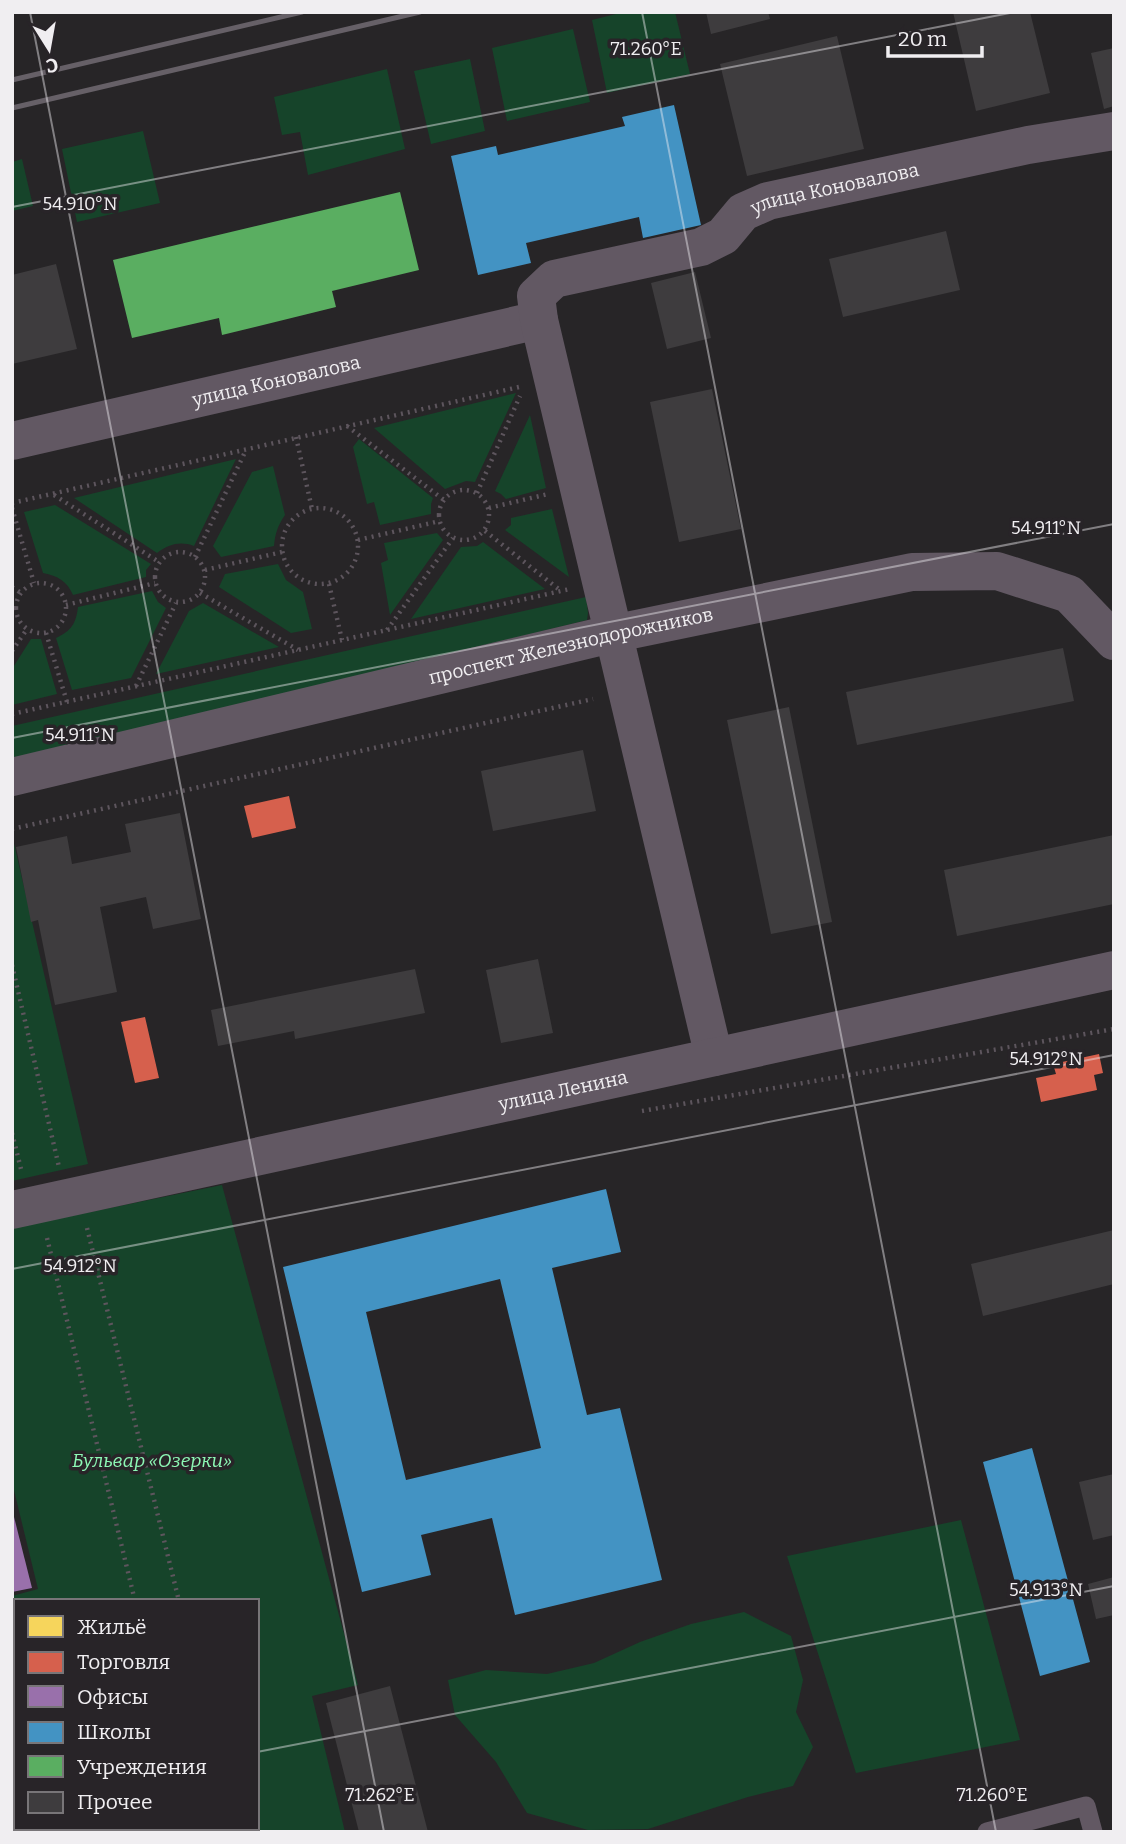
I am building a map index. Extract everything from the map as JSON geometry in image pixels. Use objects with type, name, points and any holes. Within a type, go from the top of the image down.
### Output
[{"type":"street","name":"улица Коновалова","points":[[12,441],[538,308],[554,279],[701,247],[723,236],[743,212],[768,201],[1028,145],[1114,131]]},
{"type":"street","points":[[538,308],[715,1057]]},
{"type":"street","name":"проспект Железнодорожников","points":[[12,777],[614,633],[912,572],[997,571],[1069,594],[1114,641]]},
{"type":"street","name":"улица Ленина","points":[[49,1202],[1114,970]]},
{"type":"lane","points":[[987,1832],[1086,1806],[1093,1832]]},
{"type":"path","points":[[34,583],[12,506],[52,494],[525,385],[477,493]]},
{"type":"path","points":[[347,426],[444,500]]},
{"type":"path","points":[[296,437],[312,509]]},
{"type":"path","points":[[195,557],[247,449]]},
{"type":"path","points":[[489,508],[579,486]]},
{"type":"path","points":[[465,489],[477,493],[486,500],[489,508],[490,516],[485,531],[470,540],[453,538],[445,532],[440,521],[440,507],[444,500],[457,490],[465,489]]},
{"type":"path","points":[[52,494],[159,562]]},
{"type":"path","points":[[312,509],[334,511],[344,517],[352,525],[358,540],[356,560],[349,571],[341,579],[317,585],[295,575],[286,564],[282,552],[287,526],[296,517],[312,509]]},
{"type":"path","points":[[358,540],[440,521]]},
{"type":"path","points":[[485,531],[561,591]]},
{"type":"path","points":[[387,630],[453,538]]},
{"type":"path","points":[[180,551],[195,557],[204,570],[204,586],[200,593],[193,599],[176,603],[161,594],[155,583],[155,570],[159,562],[172,552],[180,551]]},
{"type":"path","points":[[204,570],[282,552]]},
{"type":"path","points":[[42,582],[57,588],[62,593],[66,606],[61,624],[46,633],[27,629],[14,615],[20,593],[34,583],[42,582]]},
{"type":"path","points":[[12,714],[602,582]]},
{"type":"path","points":[[66,606],[155,583]]},
{"type":"path","points":[[329,583],[342,640]]},
{"type":"path","points":[[12,587],[20,593]]},
{"type":"path","points":[[200,593],[298,650]]},
{"type":"path","points":[[136,687],[176,603]]},
{"type":"path","points":[[12,651],[27,629]]},
{"type":"path","points":[[46,633],[67,702]]},
{"type":"path","points":[[12,828],[628,691]]},
{"type":"path","points":[[12,965],[49,1202],[135,1599]]},
{"type":"path","points":[[640,1112],[1114,1030]]},
{"type":"path","points":[[49,1202],[178,1599]]},
{"type":"green space","points":[[624,12],[675,12],[690,74],[607,93],[592,20]]},
{"type":"green space","points":[[573,29],[590,102],[507,121],[492,48]]},
{"type":"green space","points":[[470,59],[485,131],[431,144],[414,71]]},
{"type":"green space","points":[[387,69],[405,149],[308,175],[300,132],[282,135],[274,97]]},
{"type":"green space","points":[[143,131],[160,203],[77,222],[62,149]]},
{"type":"green space","points":[[22,159],[33,206],[12,211],[12,162]]},
{"type":"green space","points":[[516,393],[475,482],[466,481],[445,489],[374,428]]},
{"type":"green space","points":[[530,415],[546,488],[506,499],[495,491]]},
{"type":"green space","points":[[359,439],[433,498],[431,514],[380,525],[374,502],[367,504],[353,447]]},
{"type":"green space","points":[[236,459],[194,546],[175,544],[157,553],[74,498]]},
{"type":"green space","points":[[273,466],[285,515],[277,530],[274,546],[221,557],[213,546],[252,472]]},
{"type":"green space","points":[[55,505],[151,564],[146,570],[146,577],[73,595],[61,580],[43,573],[24,512]]},
{"type":"green space","points":[[552,509],[569,577],[505,530],[511,525],[511,518]]},
{"type":"green space","points":[[437,533],[443,540],[390,615],[381,563],[388,560],[384,543]]},
{"type":"green space","points":[[483,542],[545,589],[411,619],[461,547],[477,546]]},
{"type":"green space","points":[[278,564],[286,580],[303,592],[312,629],[291,633],[219,587],[225,574]]},
{"type":"green space","points":[[152,591],[158,602],[166,608],[131,678],[72,690],[56,638],[72,626],[78,607]]},
{"type":"green space","points":[[586,597],[587,620],[12,762],[12,726]]},
{"type":"green space","points":[[203,603],[279,647],[156,674],[189,611]]},
{"type":"green space","points":[[31,639],[41,639],[57,694],[12,705],[12,669]]},
{"type":"green space","points":[[12,835],[88,1164],[12,1181]]},
{"type":"green space","name":"Бульвар «Озерки»","points":[[222,1185],[358,1685],[312,1696],[345,1832],[103,1832],[259,1830],[259,1599],[14,1599],[12,1791],[12,1596],[38,1589],[12,1482],[12,1228]]},
{"type":"green space","points":[[961,1520],[1020,1740],[856,1773],[787,1556]]},
{"type":"green space","points":[[744,1612],[791,1636],[803,1680],[796,1712],[813,1747],[793,1786],[748,1797],[648,1829],[588,1830],[527,1813],[496,1762],[455,1715],[448,1680],[486,1670],[547,1674],[594,1663],[640,1642],[691,1624]]},
{"type":"building: Жильё","points":[[14,1794],[14,1820],[12,1813]]},
{"type":"building: Жильё","points":[[16,1830],[98,1832],[17,1832]]},
{"type":"building: Торговля","points":[[289,796],[296,828],[252,838],[244,806]]},
{"type":"building: Торговля","points":[[145,1017],[159,1078],[135,1083],[121,1022]]},
{"type":"building: Торговля","points":[[1099,1054],[1103,1073],[1094,1075],[1097,1090],[1041,1102],[1036,1078],[1056,1074],[1053,1064]]},
{"type":"building: Офисы","points":[[12,1509],[32,1588],[12,1592]]},
{"type":"building: Школы","points":[[674,105],[701,225],[643,238],[639,217],[526,243],[531,263],[478,275],[451,156],[496,146],[498,155],[625,126],[622,117]]},
{"type":"building: Школы","points":[[606,1189],[621,1252],[552,1268],[587,1415],[620,1408],[662,1580],[515,1615],[492,1518],[421,1535],[431,1575],[362,1592],[283,1267]],"holes":[[[500,1279],[541,1448],[406,1480],[366,1312]]]},
{"type":"building: Школы","points":[[1032,1448],[1090,1662],[1040,1676],[983,1462]]},
{"type":"building: Учреждения","points":[[400,192],[419,270],[332,291],[336,307],[222,335],[219,318],[132,338],[113,260]]},
{"type":"building: Прочее","points":[[706,12],[768,12],[770,19],[711,34]]},
{"type":"building: Прочее","points":[[953,12],[1030,12],[1050,93],[976,111]]},
{"type":"building: Прочее","points":[[837,36],[864,149],[747,176],[720,64]]},
{"type":"building: Прочее","points":[[1114,48],[1114,106],[1104,109],[1091,53]]},
{"type":"building: Прочее","points":[[946,231],[960,290],[843,317],[829,259]]},
{"type":"building: Прочее","points":[[56,264],[77,349],[12,364],[12,275]]},
{"type":"building: Прочее","points":[[695,272],[711,338],[667,349],[651,283]]},
{"type":"building: Прочее","points":[[712,389],[741,529],[679,542],[650,402]]},
{"type":"building: Прочее","points":[[1063,648],[1074,701],[857,745],[846,692]]},
{"type":"building: Прочее","points":[[789,707],[832,922],[771,934],[727,720]]},
{"type":"building: Прочее","points":[[583,750],[596,811],[493,831],[481,771]]},
{"type":"building: Прочее","points":[[180,813],[201,919],[153,929],[146,897],[100,907],[117,992],[55,1005],[38,920],[31,922],[16,847],[67,836],[72,864],[131,852],[125,824]]},
{"type":"building: Прочее","points":[[1114,835],[1114,904],[957,936],[944,870]]},
{"type":"building: Прочее","points":[[538,959],[553,1033],[501,1043],[486,970]]},
{"type":"building: Прочее","points":[[415,969],[425,1013],[295,1039],[294,1031],[218,1046],[211,1010]]},
{"type":"building: Прочее","points":[[1114,1230],[1114,1284],[983,1316],[971,1264]]},
{"type":"building: Прочее","points":[[1114,1474],[1114,1535],[1093,1540],[1079,1482]]},
{"type":"building: Прочее","points":[[1114,1577],[1114,1615],[1096,1619],[1088,1584]]},
{"type":"building: Прочее","points":[[390,1686],[428,1832],[359,1832],[326,1703]]},
{"type":"railway","points":[[12,80],[302,12]]},
{"type":"railway","points":[[12,108],[420,12]]}]
